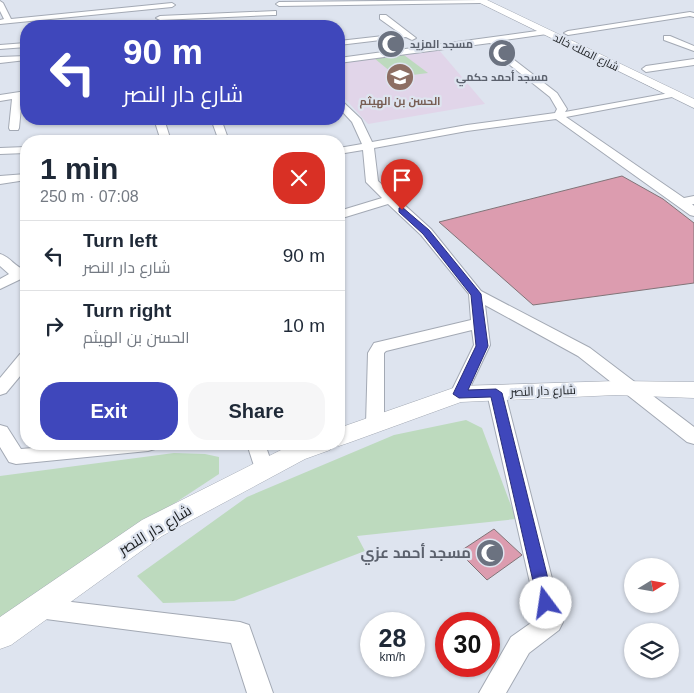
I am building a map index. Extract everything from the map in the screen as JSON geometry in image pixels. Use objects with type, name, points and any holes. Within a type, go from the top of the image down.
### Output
[{"type":"main road","name":"شارع الملك خالد","points":[[479,0],[694,104]]},
{"type":"main road","name":"شارع الملك خالد","points":[[498,0],[694,92]]},
{"type":"street","points":[[160,18],[223,11],[273,17],[279,2],[479,0]]},
{"type":"street","points":[[0,3],[4,22],[20,23]]},
{"type":"street","points":[[60,20],[172,5],[160,18]]},
{"type":"street","points":[[568,33],[690,14],[694,15]]},
{"type":"street","points":[[384,17],[428,49]]},
{"type":"street","points":[[345,59],[544,32]]},
{"type":"street","points":[[345,42],[408,35]]},
{"type":"street","points":[[668,38],[694,49]]},
{"type":"street","points":[[491,40],[511,53],[510,60],[513,63],[554,95],[562,109],[558,116]]},
{"type":"street","points":[[0,48],[20,46]]},
{"type":"street","points":[[0,60],[20,58]]},
{"type":"street","points":[[646,69],[694,62]]},
{"type":"street","points":[[345,150],[466,128],[558,116],[672,94]]},
{"type":"street","points":[[0,98],[20,95]]},
{"type":"street","points":[[14,128],[20,103]]},
{"type":"street","points":[[345,109],[357,121],[368,146],[372,182],[426,232],[476,294],[584,352],[694,437]]},
{"type":"street","points":[[558,116],[688,201],[694,212]]},
{"type":"street","points":[[0,151],[20,150]]},
{"type":"street","points":[[0,180],[20,178]]},
{"type":"street","points":[[345,213],[390,199]]},
{"type":"street","points":[[0,258],[15,272],[20,273]]},
{"type":"street","points":[[0,285],[20,275]]},
{"type":"street","points":[[459,394],[482,346],[476,294]]},
{"type":"street","points":[[375,424],[376,353],[380,347],[480,323]]},
{"type":"street","points":[[0,389],[20,365]]},
{"type":"street","name":"شارع دار النصر","points":[[345,435],[459,394],[632,388],[694,390]]},
{"type":"street","points":[[492,693],[520,645],[551,622],[496,393]]},
{"type":"street","points":[[0,432],[16,457],[87,450]]},
{"type":"street","name":"شارع دار النصر","points":[[0,635],[152,528],[260,457],[296,453],[304,450]]},
{"type":"street","points":[[38,608],[240,633],[260,693]]},
{"type":"shaded area","name":"الحسن بن الهيثم","points":[[438,49],[485,104],[368,124],[345,99],[345,61]]},
{"type":"green space","points":[[404,55],[428,73],[397,77],[374,58]]},
{"type":"green space","points":[[466,420],[482,428],[516,519],[357,536],[365,551],[234,601],[163,603],[137,576],[247,497],[394,435]]},
{"type":"green space","points":[[174,453],[205,454],[219,457],[219,474],[0,618],[0,476]]},
{"type":"building","points":[[622,176],[663,199],[694,223],[694,283],[533,305],[439,222]]},
{"type":"building","name":"مسجد أحمد عزي","points":[[494,529],[522,555],[487,580],[459,552]]},
{"type":"place","name":"مسجد المزيد","points":[[391,44]]},
{"type":"place","name":"مسجد أحمد حكمي","points":[[502,53]]},
{"type":"place","name":"الحسن بن الهيثم","points":[[400,77]]},
{"type":"place","name":"مسجد أحمد عزي","points":[[490,553]]},
{"type":"route","points":[[402,210],[426,232],[476,294],[482,346],[459,394],[496,393],[546,603]]}]
